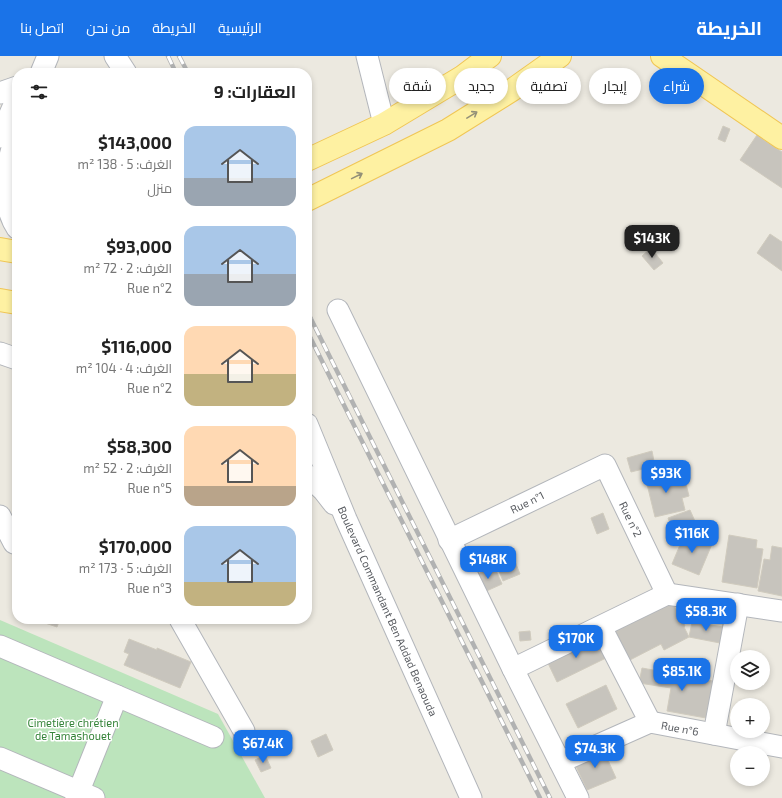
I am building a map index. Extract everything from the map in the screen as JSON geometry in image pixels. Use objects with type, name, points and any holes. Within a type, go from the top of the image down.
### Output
[{"type":"main road","points":[[312,158],[384,124],[456,81],[490,56]]},
{"type":"main road","points":[[314,196],[413,149],[448,130],[512,90],[560,56]]},
{"type":"main road","points":[[670,58],[782,138]]},
{"type":"main road","points":[[0,249],[12,251]]},
{"type":"main road","points":[[0,300],[12,302]]},
{"type":"street","points":[[29,68],[33,56]]},
{"type":"street","points":[[43,68],[48,56]]},
{"type":"street","points":[[367,56],[384,124]]},
{"type":"street","points":[[0,137],[11,97]]},
{"type":"street","points":[[12,146],[7,160],[3,186],[4,208],[12,222]]},
{"type":"street","points":[[338,310],[449,540],[578,798]]},
{"type":"street","points":[[0,353],[12,357]]},
{"type":"street","name":"Boulevard Commandant Ben Addad Benaouda","points":[[312,440],[471,798]]},
{"type":"street","name":"Rue n°1","points":[[449,540],[605,465]]},
{"type":"street","name":"Rue n°2","points":[[605,465],[667,594]]},
{"type":"street","points":[[312,480],[323,490],[346,519]]},
{"type":"street","points":[[0,516],[12,539]]},
{"type":"street","points":[[513,669],[667,594],[782,611]]},
{"type":"street","points":[[714,734],[738,604]]},
{"type":"street","points":[[183,624],[244,731]]},
{"type":"street","points":[[601,627],[650,722]]},
{"type":"street","points":[[0,646],[213,737]]},
{"type":"street","points":[[0,758],[83,796],[117,696]]},
{"type":"street","name":"Rue n°6","points":[[560,762],[650,722],[782,747]]},
{"type":"green space","name":"Cimetière chrétien de Tamashouet","points":[[0,620],[218,714],[265,798],[0,798]]},
{"type":"building","points":[[723,126],[730,129],[725,142],[718,139]]},
{"type":"building","points":[[757,135],[782,152],[782,188],[740,160]]},
{"type":"building","points":[[770,234],[782,242],[782,271],[757,253]]},
{"type":"building","points":[[651,248],[663,263],[654,270],[642,256]]},
{"type":"building","points":[[652,451],[655,466],[631,472],[627,458]]},
{"type":"building","points":[[668,470],[671,483],[685,480],[689,496],[682,498],[685,510],[655,517],[645,476]]},
{"type":"building","points":[[690,510],[698,528],[675,537],[668,518]]},
{"type":"building","points":[[603,513],[609,529],[597,534],[591,518]]},
{"type":"building","points":[[685,533],[712,544],[699,575],[672,564]]},
{"type":"building","points":[[729,535],[757,540],[756,548],[763,549],[757,588],[722,582]]},
{"type":"building","points":[[772,546],[782,548],[782,596],[758,591],[764,559],[770,560]]},
{"type":"building","points":[[514,559],[520,574],[503,581],[497,566]]},
{"type":"building","points":[[494,566],[502,584],[482,593],[474,576]]},
{"type":"building","points":[[671,600],[685,626],[684,627],[689,637],[664,650],[661,644],[628,661],[610,626]]},
{"type":"building","points":[[693,601],[705,603],[703,614],[719,617],[718,623],[691,618]]},
{"type":"building","points":[[692,622],[723,627],[720,643],[689,637]]},
{"type":"building","points":[[48,624],[58,624],[57,627]]},
{"type":"building","points":[[530,631],[531,640],[520,641],[519,632]]},
{"type":"building","points":[[595,636],[606,658],[557,682],[546,659]]},
{"type":"building","points":[[129,639],[157,650],[157,648],[191,662],[180,688],[124,665],[129,654],[124,652]]},
{"type":"building","points":[[642,668],[713,681],[706,718],[667,711],[671,688],[639,683]]},
{"type":"building","points":[[606,685],[617,709],[578,728],[566,704]]},
{"type":"building","points":[[326,734],[333,750],[318,757],[311,741]]},
{"type":"building","points":[[602,747],[616,778],[587,790],[573,760]]},
{"type":"building","points":[[265,755],[271,768],[261,772],[255,760]]},
{"type":"railway","points":[[168,56],[174,68]]},
{"type":"railway","points":[[179,56],[185,68]]},
{"type":"railway","points":[[312,321],[550,798]]},
{"type":"railway","points":[[312,341],[540,798]]}]
